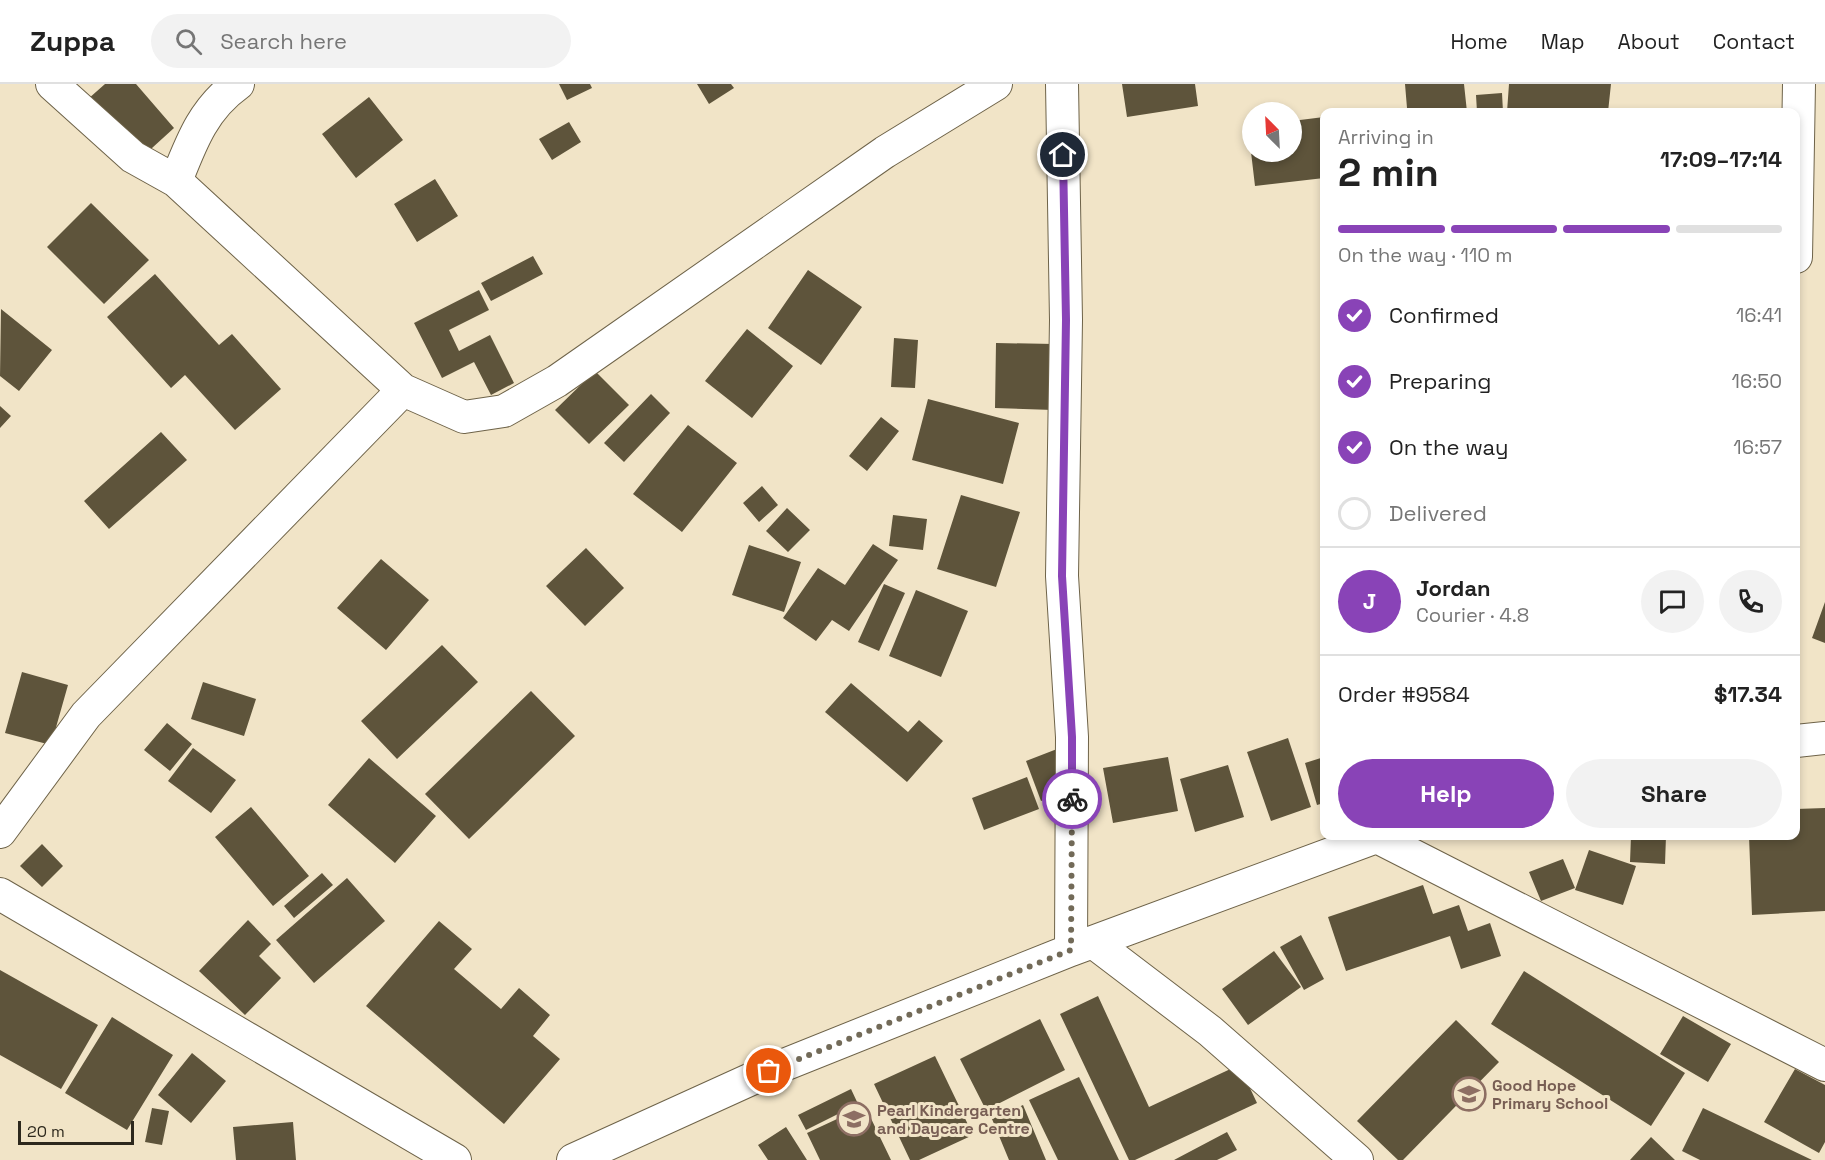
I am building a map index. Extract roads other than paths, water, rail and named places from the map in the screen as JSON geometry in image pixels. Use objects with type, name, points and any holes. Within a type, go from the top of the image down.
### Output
[{"type":"street","points":[[52,84],[132,158],[176,182],[403,390],[464,417],[504,411],[557,381],[885,152],[996,84]]},
{"type":"street","points":[[176,182],[197,127],[225,93],[238,84]]},
{"type":"street","points":[[1062,84],[1066,320],[1062,576],[1082,946]]},
{"type":"street","points":[[1799,84],[1799,108]]},
{"type":"street","points":[[0,832],[86,715],[403,390]]},
{"type":"street","points":[[1800,741],[1825,738]]},
{"type":"street","points":[[573,1160],[769,1071],[1082,946],[1366,840]]},
{"type":"street","points":[[1385,840],[1825,1065]]},
{"type":"street","points":[[0,894],[455,1160]]},
{"type":"street","points":[[1082,946],[1210,1031],[1357,1160]]},
{"type":"place","name":"Good Hope Primary School","points":[[1469,1094]]},
{"type":"place","name":"Pearl Kindergarten and Daycare Centre","points":[[854,1119]]}]
